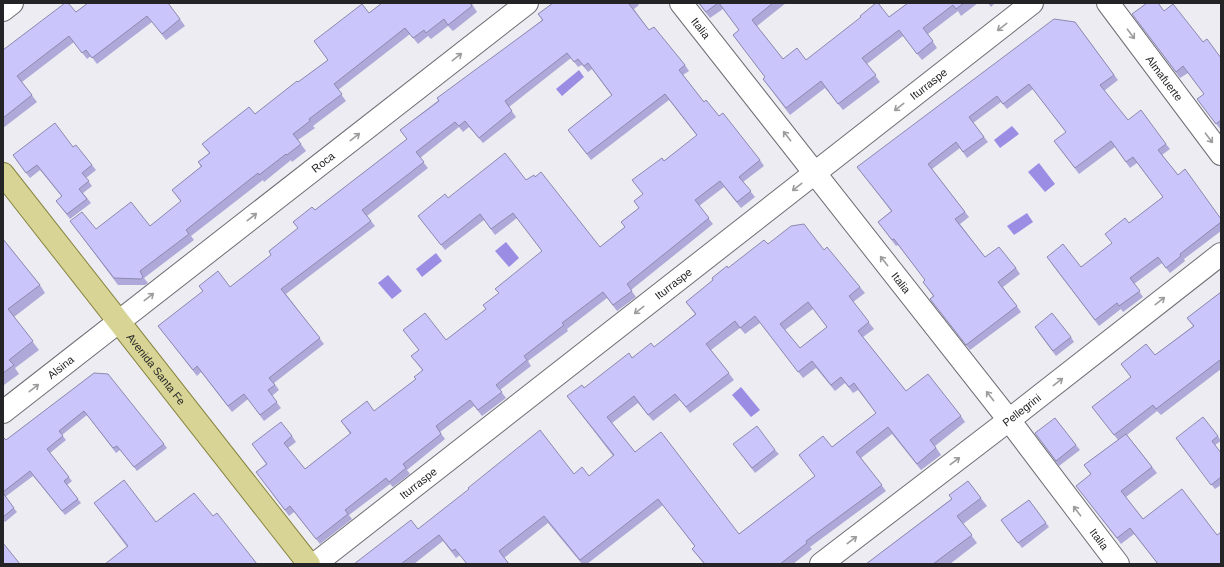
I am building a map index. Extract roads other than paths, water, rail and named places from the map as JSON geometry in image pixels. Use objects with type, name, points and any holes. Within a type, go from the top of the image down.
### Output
[{"type":"main road","name":"Avenida Santa Fe","points":[[3,174],[309,564]]},
{"type":"street","points":[[3,10],[12,3]]},
{"type":"street","name":"Roca","points":[[119,321],[527,3]]},
{"type":"street","name":"Italia","points":[[681,3],[1009,420],[1118,564]]},
{"type":"street","name":"Iturraspe","points":[[315,564],[1032,3]]},
{"type":"street","name":"Almafuerte","points":[[1108,3],[1221,154]]},
{"type":"street","name":"Pellegrini","points":[[821,564],[1009,420],[1221,254]]},
{"type":"street","name":"Alsina","points":[[3,412],[119,321]]}]
